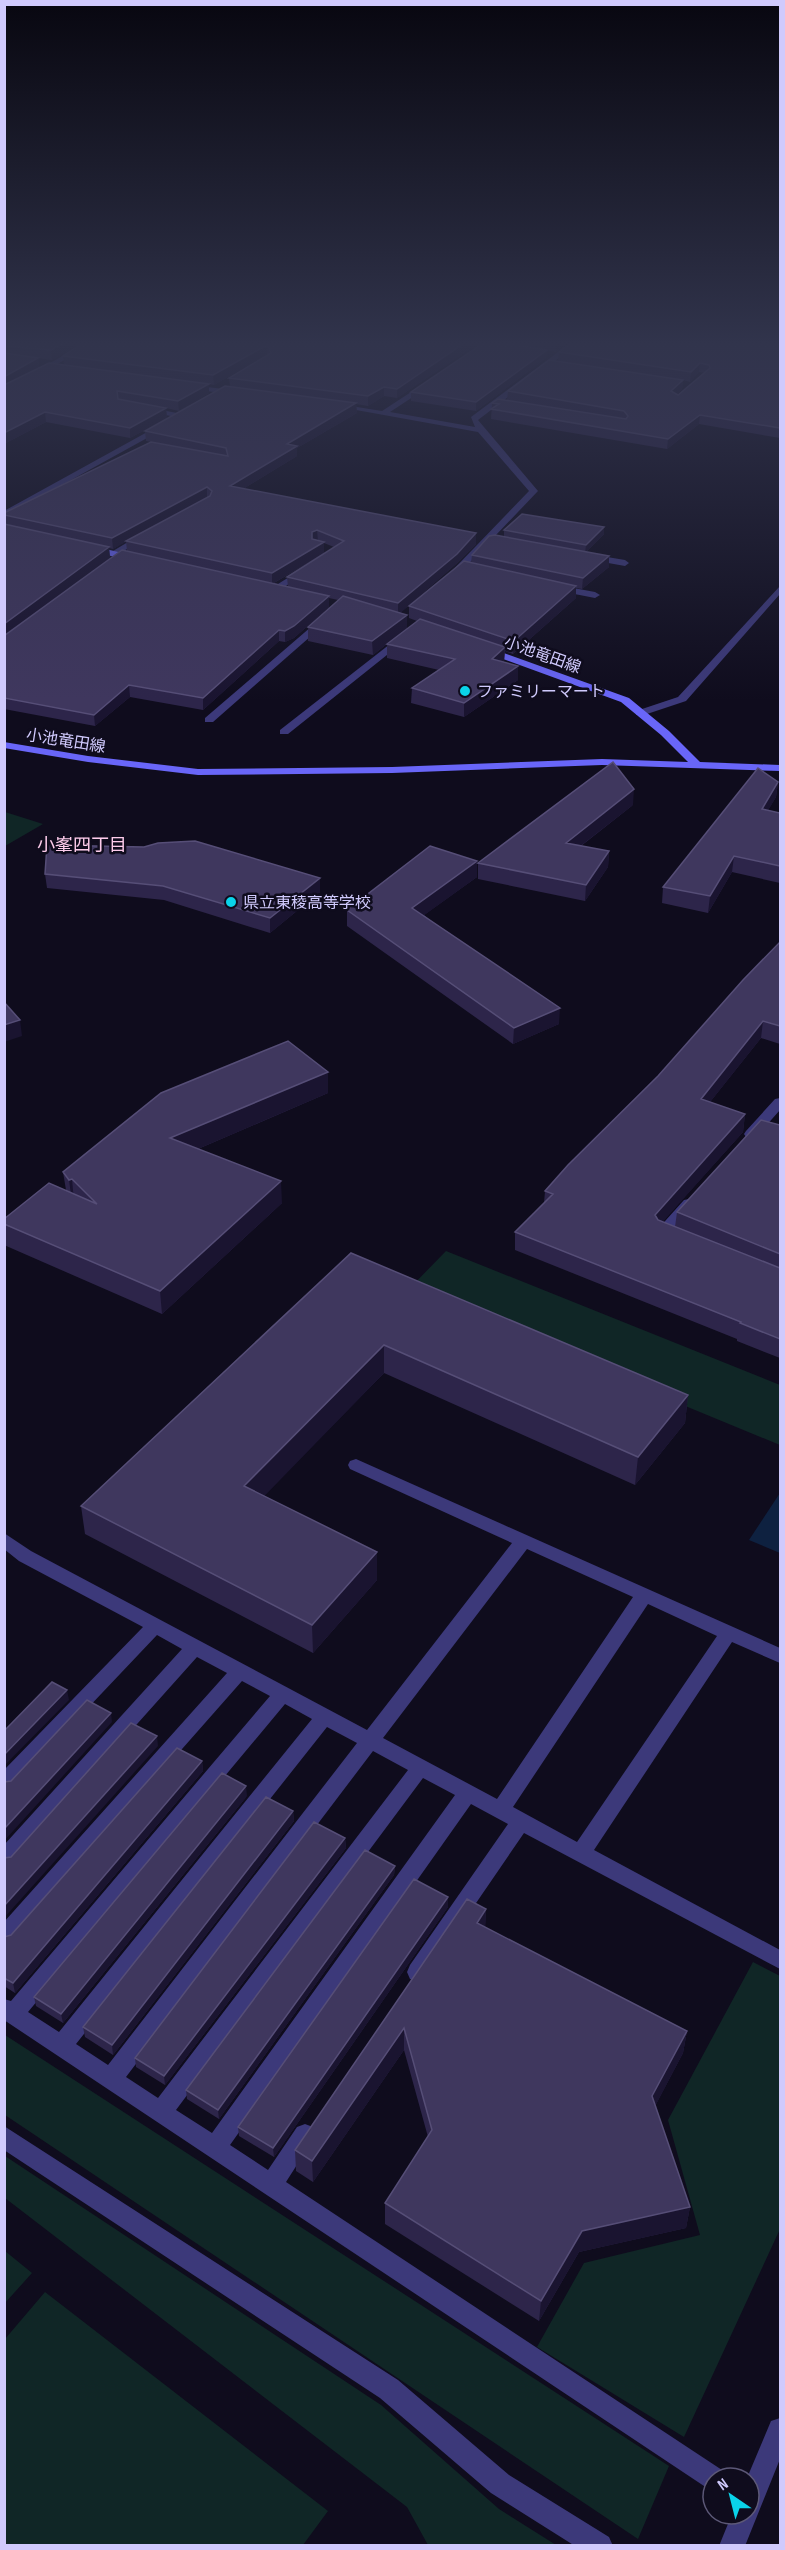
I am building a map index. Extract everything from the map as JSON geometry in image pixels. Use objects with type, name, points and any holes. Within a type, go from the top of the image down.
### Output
[{"type":"main road","points":[[80,546],[116,557],[152,563]]},
{"type":"main road","points":[[264,587],[295,593]]},
{"type":"main road","name":"小池竜田線","points":[[472,645],[625,700],[665,733],[698,766]]},
{"type":"main road","name":"小池竜田線","points":[[4,745],[88,759],[198,772],[392,770],[602,762],[780,768]]},
{"type":"street","points":[[4,514],[98,463]]},
{"type":"street","points":[[443,583],[534,491],[510,463]]},
{"type":"street","points":[[116,557],[154,531]]},
{"type":"street","points":[[488,539],[500,541]]},
{"type":"street","points":[[579,555],[625,563]]},
{"type":"street","points":[[275,589],[311,567]]},
{"type":"street","points":[[460,568],[472,570]]},
{"type":"street","points":[[550,586],[595,595]]},
{"type":"street","points":[[640,713],[682,699],[780,589]]},
{"type":"street","points":[[209,720],[333,612]]},
{"type":"street","points":[[284,732],[409,634]]},
{"type":"street","points":[[741,1146],[780,1102]]},
{"type":"street","points":[[683,1242],[662,1233],[701,1190]]},
{"type":"street","points":[[356,1465],[780,1656]]},
{"type":"street","points":[[4,1539],[25,1556],[780,1960]]},
{"type":"street","points":[[111,2079],[524,1540]]},
{"type":"street","points":[[500,1810],[645,1594]]},
{"type":"street","points":[[4,1783],[155,1626]]},
{"type":"street","points":[[581,1853],[729,1633]]},
{"type":"street","points":[[4,1859],[195,1647]]},
{"type":"street","points":[[4,1937],[240,1671]]},
{"type":"street","points":[[283,1694],[9,2011],[701,2471]]},
{"type":"street","points":[[61,2046],[325,1716]]},
{"type":"street","points":[[160,2112],[421,1767]]},
{"type":"street","points":[[215,2148],[468,1792]]},
{"type":"street","points":[[406,1988],[521,1821]]},
{"type":"street","points":[[271,2185],[318,2116]]},
{"type":"street","points":[[4,2137],[389,2389],[500,2484],[600,2546]]},
{"type":"street","points":[[761,2475],[780,2430]]},
{"type":"street","points":[[732,2546],[740,2526]]},
{"type":"green space","points":[[5,812],[43,824],[5,846]]},
{"type":"green space","points":[[446,1251],[780,1385],[780,1445],[407,1291]]},
{"type":"green space","points":[[753,1962],[780,1976],[780,2229],[684,2437],[537,2347],[584,2263],[700,2235],[668,2120]]},
{"type":"green space","points":[[5,2035],[669,2466],[638,2539],[5,2115]]},
{"type":"green space","points":[[5,2156],[381,2405],[499,2509],[556,2545],[428,2545],[407,2507],[5,2198]]},
{"type":"green space","points":[[5,2251],[32,2273],[4,2303]]},
{"type":"green space","points":[[45,2292],[328,2511],[303,2545],[5,2545],[5,2339]]},
{"type":"water","points":[[780,1493],[780,1553],[749,1540]]},
{"type":"building","points":[[108,463],[269,463],[230,486],[476,533],[457,554],[398,603],[287,577],[344,541],[317,530],[312,532],[312,539],[324,542],[272,573],[126,541],[210,496],[212,491],[207,487],[112,538],[4,515]]},
{"type":"building","points":[[522,514],[604,527],[586,545],[504,530]]},
{"type":"building","points":[[4,524],[109,547],[4,624]]},
{"type":"building","points":[[495,535],[609,556],[583,578],[472,555],[489,536]]},
{"type":"building","points":[[122,550],[329,596],[294,626],[285,631],[279,630],[203,698],[129,685],[94,715],[4,698],[4,636]]},
{"type":"building","points":[[464,561],[576,586],[514,641],[409,606]]},
{"type":"building","points":[[343,596],[407,615],[372,641],[308,627]]},
{"type":"building","points":[[420,619],[505,647],[492,659],[518,666],[464,703],[412,688],[455,659],[387,644]]},
{"type":"building","points":[[613,762],[634,789],[566,843],[609,851],[586,885],[478,863]]},
{"type":"building","points":[[758,768],[778,782],[762,809],[780,813],[780,866],[734,856],[710,896],[663,887]]},
{"type":"building","points":[[195,841],[320,878],[270,918],[163,886],[45,874],[47,845],[144,847],[158,843]]},
{"type":"building","points":[[430,846],[477,861],[412,908],[560,1008],[514,1028],[347,910]]},
{"type":"building","points":[[780,942],[780,1026],[763,1021],[701,1099],[745,1114],[655,1215],[658,1220],[780,1268],[780,1339],[515,1232],[553,1194],[545,1191],[568,1165],[658,1076]]},
{"type":"building","points":[[4,1002],[20,1020],[4,1025]]},
{"type":"building","points":[[288,1041],[328,1072],[170,1138],[281,1181],[160,1291],[4,1224],[4,1219],[49,1183],[97,1204],[63,1172],[161,1093]]},
{"type":"building","points":[[761,1120],[780,1125],[780,1254],[677,1212]]},
{"type":"building","points":[[351,1253],[688,1395],[638,1457],[384,1345],[244,1486],[377,1552],[312,1625],[81,1506]]},
{"type":"building","points":[[52,1682],[67,1690],[4,1755],[4,1731]]},
{"type":"building","points":[[87,1700],[111,1713],[4,1829],[4,1782],[11,1781]]},
{"type":"building","points":[[131,1723],[157,1736],[4,1906],[4,1858],[11,1857]]},
{"type":"building","points":[[177,1748],[202,1761],[13,1983],[4,1978],[4,1937],[11,1935]]},
{"type":"building","points":[[222,1773],[246,1786],[61,2014],[34,1997]]},
{"type":"building","points":[[266,1797],[293,1811],[112,2045],[83,2027]]},
{"type":"building","points":[[314,1822],[345,1838],[164,2076],[135,2058]]},
{"type":"building","points":[[365,1850],[395,1866],[218,2110],[186,2090]]},
{"type":"building","points":[[414,1879],[448,1897],[273,2148],[238,2127]]},
{"type":"building","points":[[467,1899],[486,1909],[477,1923],[687,2031],[652,2096],[690,2207],[582,2231],[541,2301],[385,2203],[432,2130],[404,2028],[312,2161],[295,2150]]},
{"type":"place","name":"ファミリーマート","points":[[465,691]]},
{"type":"place","name":"県立東稜高等学校","points":[[231,902]]},
{"type":"district","name":"小峯四丁目","points":[[82,845]]}]
